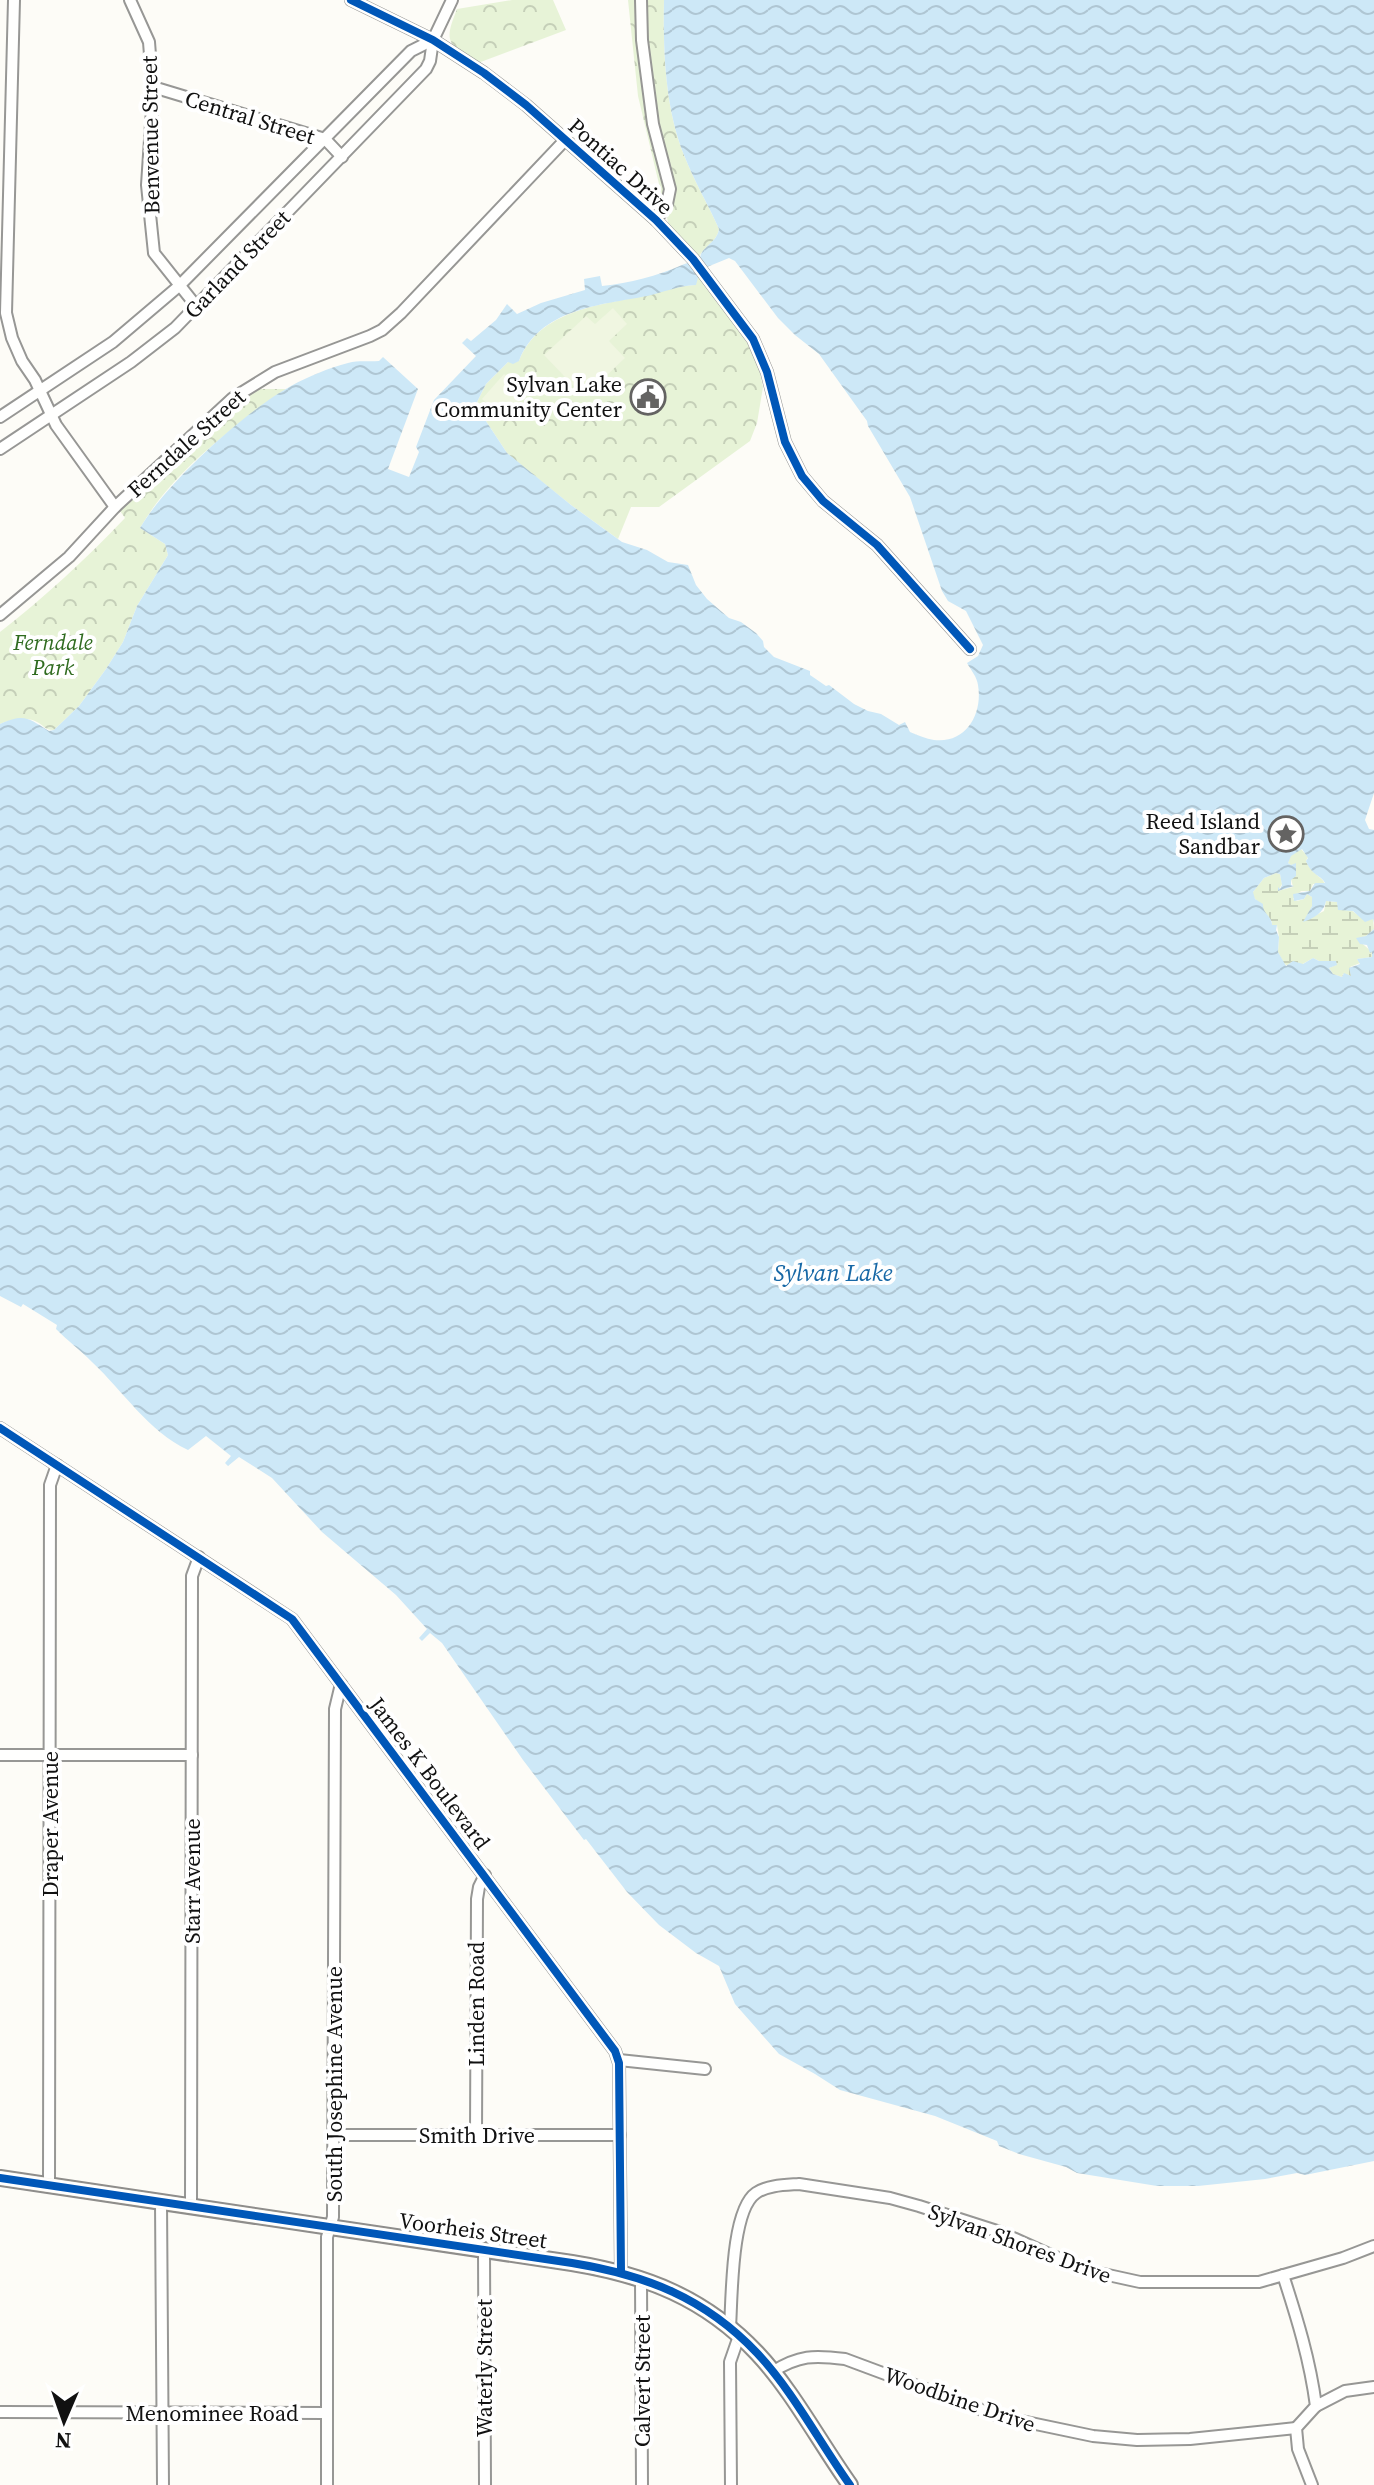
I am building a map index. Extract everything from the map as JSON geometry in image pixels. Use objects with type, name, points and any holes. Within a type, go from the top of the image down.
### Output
[{"type":"street","points":[[14,0],[6,313],[12,338],[56,425],[115,507]]},
{"type":"street","name":"Benvenue Street","points":[[130,0],[149,42],[153,87],[147,185],[154,253],[197,307]]},
{"type":"street","name":"Pontiac Drive","points":[[351,0],[433,40],[484,73],[566,139],[656,220],[693,259],[758,349],[785,442],[792,461],[805,481],[823,501],[877,545],[970,649]]},
{"type":"street","name":"Garland Street","points":[[0,449],[162,340],[197,307],[426,69],[433,40],[452,0]]},
{"type":"street","points":[[641,0],[642,40],[653,124],[670,189],[667,204],[656,220]]},
{"type":"street","name":"Garland Street","points":[[0,417],[113,342],[179,286],[411,51],[433,40]]},
{"type":"street","name":"Central Street","points":[[153,87],[325,139],[342,157]]},
{"type":"street","name":"Ferndale Street","points":[[0,615],[69,557],[115,507],[233,398],[275,372],[382,330],[425,289],[566,139]]},
{"type":"street","name":"James K Boulevard","points":[[0,1428],[292,1619],[485,1875],[619,2060]]},
{"type":"street","name":"Draper Avenue","points":[[49,2185],[50,1485],[57,1465]]},
{"type":"street","name":"Starr Avenue","points":[[191,2206],[192,1576],[199,1557]]},
{"type":"street","name":"South Josephine Avenue","points":[[327,2485],[327,2237],[333,2217],[335,1709],[341,1684]]},
{"type":"street","points":[[0,1755],[192,1755]]},
{"type":"street","name":"Linden Road","points":[[476,2135],[477,1899],[485,1875]]},
{"type":"street","points":[[621,2272],[619,2060],[705,2069]]},
{"type":"street","name":"Smith Drive","points":[[333,2135],[620,2135]]},
{"type":"street","name":"Voorheis Street","points":[[0,2178],[484,2250],[641,2278],[697,2304],[735,2332],[759,2355],[850,2485]]},
{"type":"street","name":"Sylvan Shores Drive","points":[[735,2332],[738,2225],[745,2204],[766,2188],[787,2185],[799,2184],[890,2198],[1000,2232],[1117,2279],[1140,2282],[1259,2282],[1374,2246]]},
{"type":"street","points":[[161,2202],[163,2485]]},
{"type":"street","name":"Waterly Street","points":[[484,2250],[485,2485]]},
{"type":"street","points":[[1283,2275],[1308,2352],[1316,2406]]},
{"type":"street","name":"Calvert Street","points":[[641,2278],[642,2485]]},
{"type":"street","points":[[731,2485],[730,2362],[735,2332]]},
{"type":"street","name":"Woodbine Drive","points":[[772,2372],[801,2358],[819,2356],[845,2359],[998,2416],[1093,2436],[1137,2440],[1190,2439],[1296,2428]]},
{"type":"street","points":[[1312,2485],[1298,2449],[1296,2428],[1316,2406],[1345,2391],[1374,2387]]},
{"type":"street","name":"Menominee Road","points":[[0,2412],[327,2413]]},
{"type":"green space","points":[[512,0],[553,0],[566,30],[478,63],[451,42],[450,29],[457,9]]},
{"type":"green space","points":[[628,0],[664,0],[665,59],[673,118],[688,165],[719,229],[699,258],[669,226],[638,96]]},
{"type":"green space","points":[[699,274],[740,329],[757,360],[763,387],[757,423],[750,441],[659,507],[631,507],[618,539],[507,453],[480,412],[477,402],[486,384],[508,362],[519,361],[528,344],[556,320],[591,307],[695,285]]},
{"type":"green space","points":[[613,308],[627,324],[609,341],[625,358],[584,397],[544,355],[586,316],[595,324]]},
{"type":"green space","points":[[504,374],[527,393],[504,419],[482,399]]},
{"type":"green space","name":"Ferndale Park","points":[[257,389],[286,389],[225,434],[187,469],[153,507],[140,528],[165,544],[168,555],[137,606],[123,642],[79,706],[54,730],[27,719],[0,724],[0,632],[80,563],[125,518],[120,511],[186,446]]},
{"type":"green space","points":[[1301,849],[1308,857],[1308,866],[1325,884],[1313,884],[1310,891],[1301,891],[1293,899],[1304,899],[1307,894],[1312,897],[1306,920],[1324,911],[1326,901],[1337,902],[1339,910],[1351,910],[1362,918],[1373,919],[1374,929],[1357,939],[1372,952],[1372,957],[1357,959],[1360,963],[1350,967],[1351,976],[1333,974],[1329,968],[1336,965],[1335,961],[1313,958],[1301,965],[1291,962],[1289,966],[1284,964],[1278,952],[1277,925],[1272,925],[1253,896],[1264,878],[1276,873],[1280,874],[1282,884],[1278,891],[1293,887],[1291,879],[1296,864],[1288,863],[1290,856]]},
{"type":"water","name":"Sylvan Lake","points":[[664,0],[1374,0],[1374,793],[1365,820],[1369,829],[1374,830],[1374,923],[1373,919],[1365,922],[1353,911],[1338,910],[1337,902],[1326,901],[1320,912],[1303,922],[1312,906],[1312,897],[1307,894],[1304,899],[1294,901],[1293,894],[1310,891],[1315,883],[1325,883],[1308,866],[1308,858],[1302,849],[1291,856],[1288,863],[1296,863],[1296,876],[1291,880],[1294,886],[1278,891],[1282,885],[1280,874],[1276,873],[1264,878],[1253,892],[1255,899],[1263,904],[1272,925],[1277,925],[1278,952],[1286,966],[1293,961],[1303,964],[1313,958],[1336,961],[1337,965],[1329,968],[1333,974],[1351,976],[1349,968],[1360,964],[1357,959],[1372,957],[1367,945],[1360,944],[1356,938],[1366,936],[1374,929],[1374,2161],[1305,2175],[1297,2173],[1198,2186],[1157,2186],[1077,2173],[999,2146],[997,2141],[935,2116],[840,2090],[779,2054],[735,2004],[719,1966],[659,1925],[627,1892],[523,1760],[442,1643],[430,1633],[422,1641],[419,1638],[427,1629],[396,1595],[322,1532],[272,1478],[239,1457],[228,1466],[225,1463],[231,1456],[206,1436],[188,1450],[174,1442],[148,1422],[104,1374],[56,1329],[57,1325],[23,1304],[21,1307],[0,1296],[0,724],[26,718],[49,731],[54,730],[79,706],[123,642],[137,606],[168,555],[165,544],[140,528],[187,470],[230,430],[272,398],[326,370],[352,362],[379,361],[383,357],[418,389],[388,469],[409,477],[419,452],[416,447],[434,400],[476,356],[462,343],[467,338],[471,341],[496,320],[507,304],[517,314],[585,290],[584,279],[600,276],[602,286],[623,283],[653,276],[700,258],[719,229],[684,155],[673,118],[666,79]],"holes":[[[729,258],[735,261],[778,318],[819,354],[867,421],[910,497],[942,591],[948,601],[966,611],[983,645],[978,656],[967,663],[977,682],[979,696],[975,716],[970,725],[955,737],[934,740],[910,732],[905,722],[899,725],[881,714],[868,711],[810,675],[810,671],[774,657],[756,633],[729,618],[707,599],[696,585],[688,565],[668,562],[647,550],[622,542],[571,505],[507,453],[480,412],[477,402],[486,384],[508,362],[513,364],[519,361],[528,344],[556,320],[591,307],[696,285],[699,274],[707,267]]]},
{"type":"cycle path","points":[[351,0],[433,40],[484,73],[526,105],[656,220],[693,259],[753,339],[767,372],[785,442],[802,476],[823,501],[877,545],[970,649]]},
{"type":"cycle path","points":[[0,1428],[292,1619],[615,2051],[619,2063],[621,2272]]},
{"type":"cycle path","points":[[0,2178],[572,2263],[649,2282],[717,2317],[757,2353],[794,2400],[850,2485]]},
{"type":"place","name":"Sylvan Lake Community Center","points":[[648,397]]},
{"type":"place","name":"Reed Island Sandbar","points":[[1286,834]]}]
